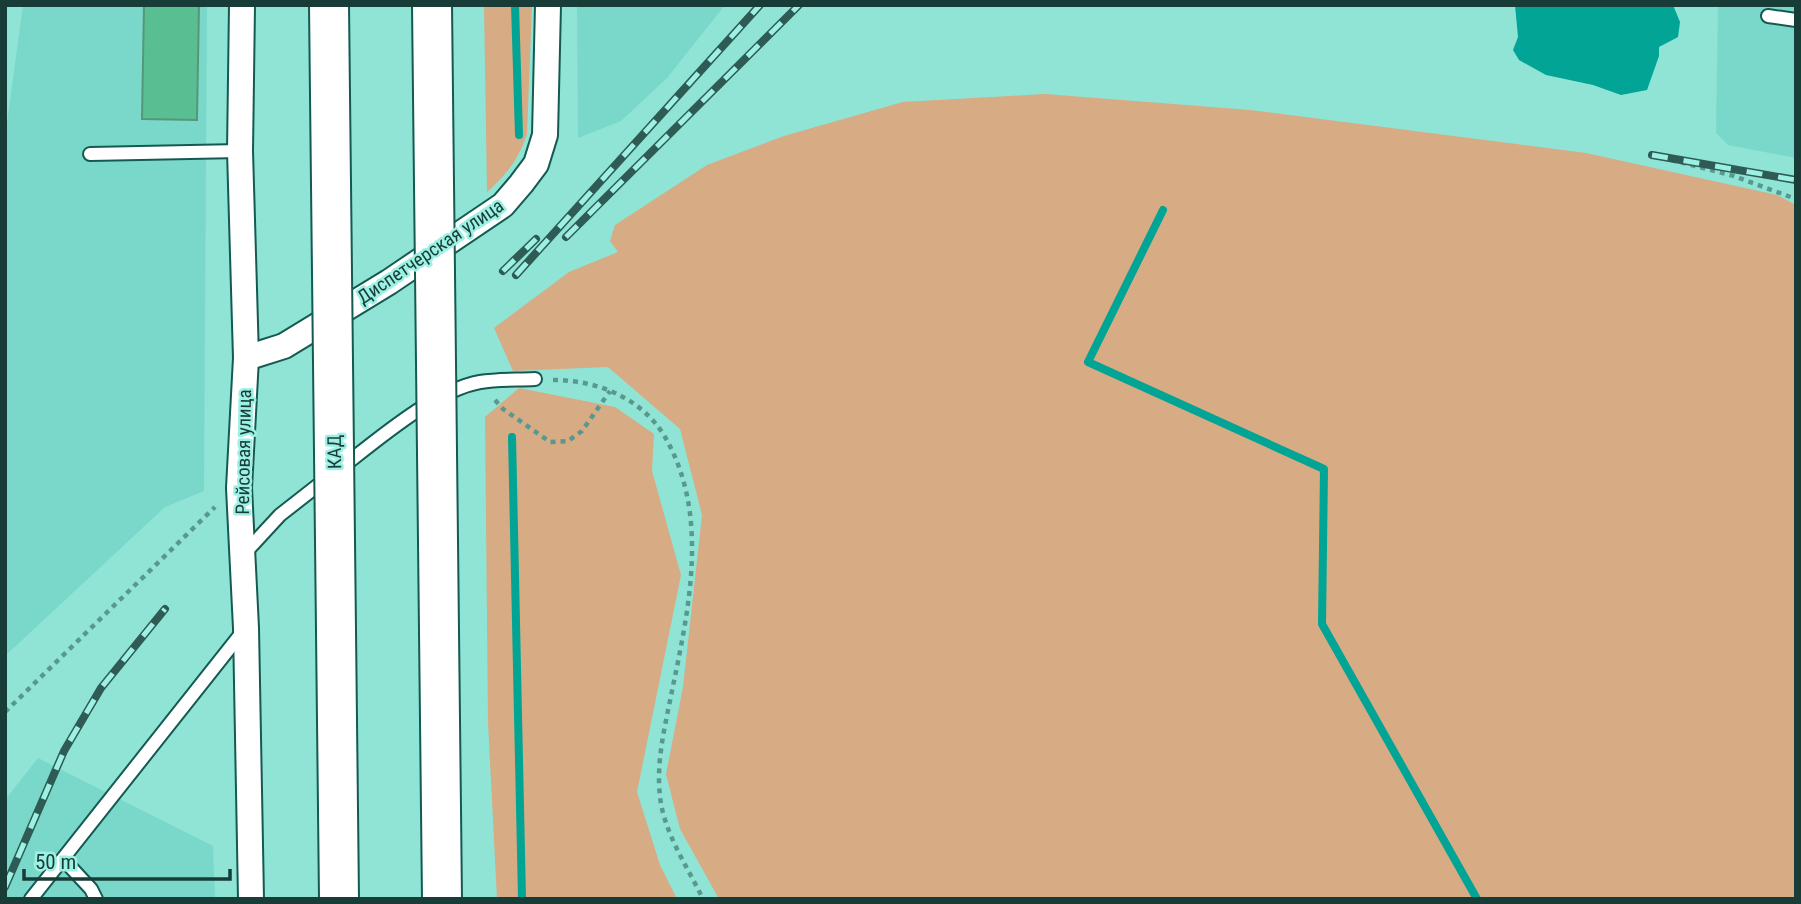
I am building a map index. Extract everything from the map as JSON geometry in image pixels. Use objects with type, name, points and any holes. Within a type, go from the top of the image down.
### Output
[{"type":"highway","name":"КАД","points":[[330,5],[340,899]]},
{"type":"highway","points":[[432,5],[442,899]]},
{"type":"street","name":"Рейсовая улица","points":[[242,5],[240,151],[246,358],[239,488],[246,628],[251,899]]},
{"type":"street","name":"Диспетчерская улица","points":[[246,358],[284,346],[389,282],[503,205],[515,191],[536,164],[545,135],[548,5]]},
{"type":"lane","points":[[1768,16],[1796,20]]},
{"type":"lane","points":[[90,154],[240,151]]},
{"type":"lane","points":[[242,556],[280,515],[397,424],[454,391],[480,382],[535,379]]},
{"type":"lane","points":[[31,899],[246,628]]},
{"type":"lane","points":[[63,859],[91,888],[96,899]]},
{"type":"path","points":[[1652,155],[1734,176],[1796,199]]},
{"type":"path","points":[[535,379],[568,380],[610,391],[640,406],[656,422],[674,453],[691,503],[693,560],[659,761],[660,799],[674,840],[703,899]]},
{"type":"path","points":[[480,382],[503,410],[550,442],[568,441],[582,430],[610,391]]},
{"type":"path","points":[[5,712],[91,631],[211,509],[239,488]]},
{"type":"shaded area","points":[[23,5],[207,5],[204,491],[165,507],[5,656],[5,138]]},
{"type":"shaded area","points":[[484,5],[532,5],[527,134],[511,166],[487,192]]},
{"type":"shaded area","points":[[577,5],[725,5],[667,78],[621,121],[578,138]]},
{"type":"shaded area","points":[[1515,5],[1673,5],[1680,22],[1678,37],[1659,47],[1659,56],[1647,90],[1621,95],[1593,85],[1546,75],[1519,60],[1513,50],[1518,37]]},
{"type":"shaded area","points":[[1718,5],[1796,5],[1796,158],[1728,145],[1716,133]]},
{"type":"shaded area","points":[[1045,94],[1250,110],[1586,153],[1777,195],[1796,205],[1796,899],[719,899],[680,829],[666,774],[683,687],[702,515],[680,429],[608,367],[513,371],[494,328],[569,272],[618,252],[610,241],[615,225],[707,165],[784,136],[903,102]]},
{"type":"shaded area","points":[[519,388],[615,407],[654,434],[652,471],[681,575],[637,792],[660,865],[677,899],[497,899],[488,722],[485,417]]},
{"type":"shaded area","points":[[38,758],[213,846],[215,899],[5,899],[5,800]]},
{"type":"building","points":[[144,5],[199,5],[197,120],[142,119]]},
{"type":"waterway","points":[[515,5],[519,135]]},
{"type":"waterway","points":[[1163,210],[1088,362],[1324,469],[1322,624],[1477,899]]},
{"type":"waterway","points":[[512,437],[522,899]]},
{"type":"railway","points":[[516,275],[760,5]]},
{"type":"railway","points":[[566,237],[799,5]]},
{"type":"railway","points":[[1652,155],[1796,180]]},
{"type":"railway","points":[[503,271],[536,239]]},
{"type":"railway","points":[[5,887],[64,751],[101,688],[165,609]]}]
